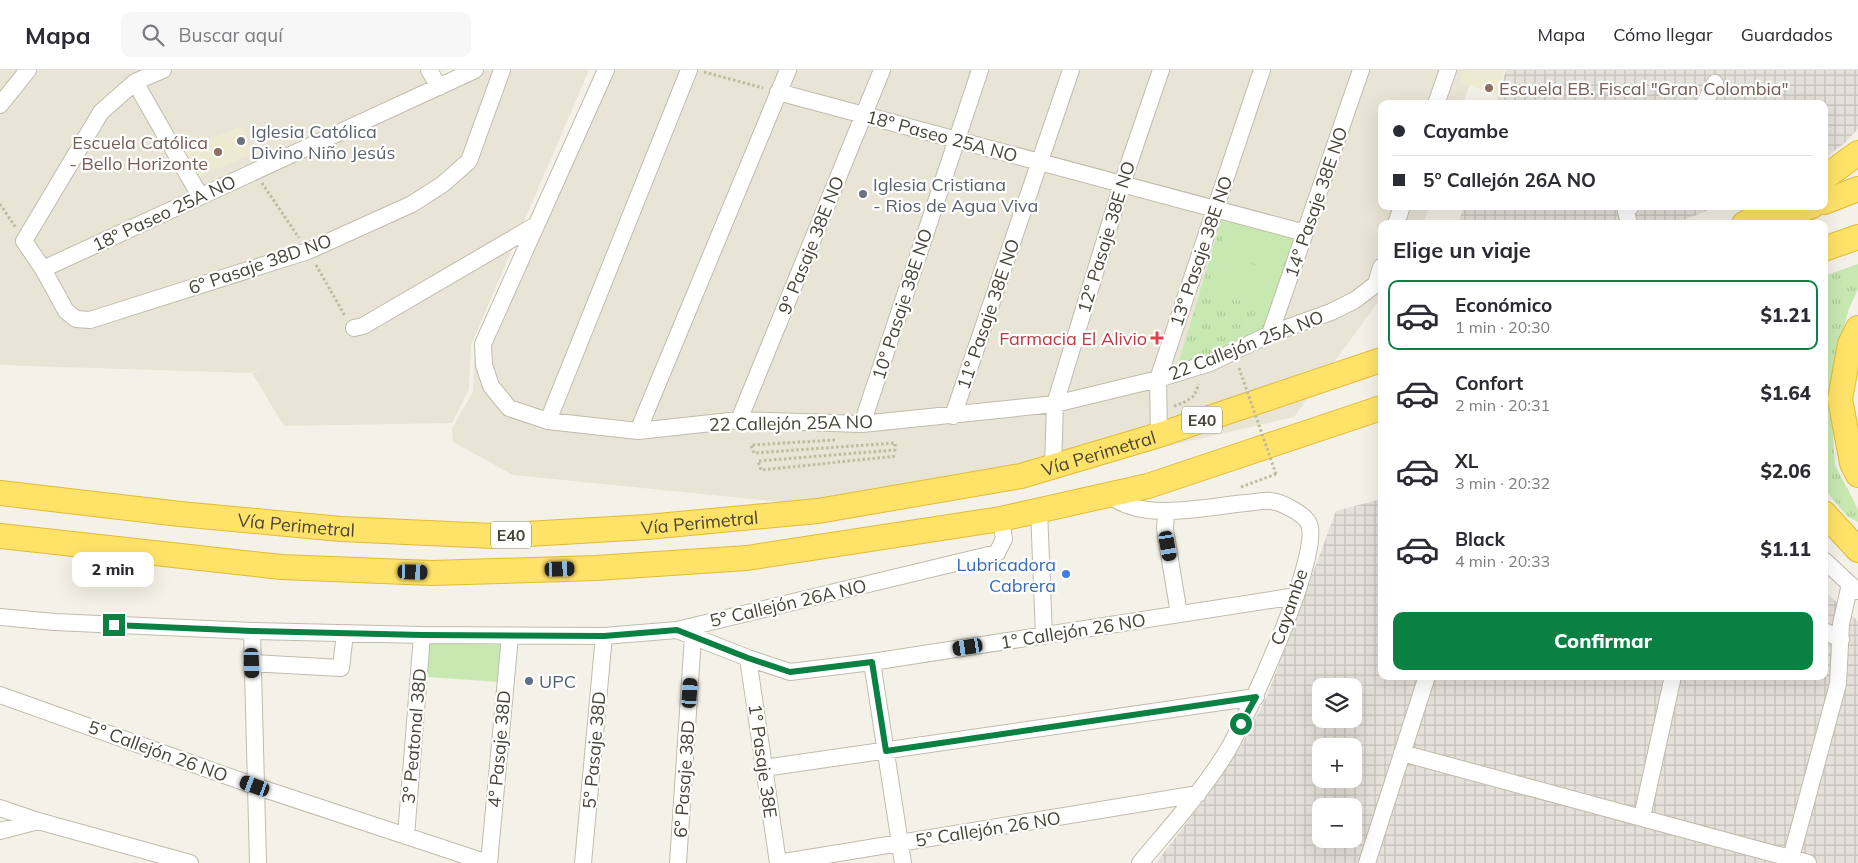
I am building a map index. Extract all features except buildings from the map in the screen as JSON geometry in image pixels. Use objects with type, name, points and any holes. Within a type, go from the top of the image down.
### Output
[{"type":"highway","points":[[1828,175],[1858,153]]},
{"type":"highway","points":[[1828,200],[1858,189]]},
{"type":"highway","points":[[1751,220],[1768,210]]},
{"type":"highway","points":[[1775,220],[1802,210]]},
{"type":"highway","points":[[1828,248],[1858,237]]},
{"type":"highway","points":[[1858,328],[1850,344],[1840,399],[1852,463],[1858,475]]},
{"type":"highway","name":"Vía Perimetral","points":[[0,493],[342,529],[493,536],[648,527],[818,511],[1021,476],[1159,435],[1378,361]]},
{"type":"highway","name":"E40","points":[[0,536],[281,567],[432,573],[596,568],[747,558],[1001,519],[1148,486],[1378,409]]},
{"type":"highway","points":[[1828,517],[1858,550]]},
{"type":"street","points":[[0,105],[28,70]]},
{"type":"street","points":[[24,241],[101,112],[135,82],[162,70]]},
{"type":"street","points":[[428,70],[439,86]]},
{"type":"street","name":"18° Paseo 25A NO","points":[[43,269],[475,70]]},
{"type":"street","name":"6° Pasaje 38D NO","points":[[24,241],[43,269],[66,311],[76,319],[90,320],[308,251],[412,204],[443,184],[469,161],[502,70]]},
{"type":"street","name":"22 Callejón 25A NO","points":[[606,70],[483,344],[484,366],[491,386],[509,408],[548,421],[638,430],[739,420],[862,424],[1055,404],[1158,379],[1210,363],[1270,334],[1331,312],[1355,300],[1376,284],[1378,277]]},
{"type":"street","points":[[548,421],[689,70]]},
{"type":"street","points":[[638,430],[788,70]]},
{"type":"street","name":"9° Pasaje 38E NO","points":[[739,420],[882,70]]},
{"type":"street","name":"10° Pasaje 38E NO","points":[[862,424],[980,70]]},
{"type":"street","name":"11° Pasaje 38E NO","points":[[953,416],[1072,70]]},
{"type":"street","name":"12° Pasaje 38E NO","points":[[1053,466],[1055,404],[1122,184],[1161,70]]},
{"type":"street","name":"13° Pasaje 38E NO","points":[[1159,435],[1158,379],[1262,70]]},
{"type":"street","name":"14° Pasaje 38E NO","points":[[1270,334],[1361,70]]},
{"type":"street","points":[[1437,100],[1443,71]]},
{"type":"street","points":[[135,82],[200,196]]},
{"type":"street","points":[[1706,100],[1715,83]]},
{"type":"street","name":"18° Paseo 25A NO","points":[[778,92],[1305,234]]},
{"type":"street","points":[[354,328],[363,326],[536,226]]},
{"type":"street","name":"Cayambe","points":[[1109,494],[1116,501],[1130,508],[1166,511],[1271,501],[1298,512],[1309,523],[1311,541],[1296,596],[1256,697],[1227,752],[1198,794],[1140,863]]},
{"type":"street","points":[[1040,510],[1044,636]]},
{"type":"street","points":[[1166,511],[1165,529],[1179,614]]},
{"type":"street","name":"5° Callejón 26A NO","points":[[0,617],[55,622],[252,631],[422,635],[604,636],[677,630],[997,553],[1004,540],[1001,519]]},
{"type":"street","points":[[1791,858],[1838,684],[1841,624],[1854,588],[1828,564]]},
{"type":"street","name":"1° Callejón 26 NO","points":[[677,630],[748,658],[790,672],[872,662],[1296,596]]},
{"type":"street","points":[[252,631],[258,863]]},
{"type":"street","points":[[252,663],[341,668],[345,633]]},
{"type":"street","points":[[1828,633],[1841,639]]},
{"type":"street","name":"3° Peatonal 38D","points":[[406,836],[422,635]]},
{"type":"street","name":"4° Pasaje 38D","points":[[488,863],[510,636]]},
{"type":"street","name":"5° Pasaje 38D","points":[[583,863],[604,636]]},
{"type":"street","name":"6° Pasaje 38D","points":[[678,863],[693,636]]},
{"type":"street","name":"1° Pasaje 38E","points":[[748,658],[778,863]]},
{"type":"street","points":[[872,662],[904,863]]},
{"type":"street","points":[[1367,863],[1426,680]]},
{"type":"street","points":[[1642,817],[1672,680]]},
{"type":"street","name":"5° Callejón 26 NO","points":[[0,695],[255,786],[488,863]]},
{"type":"street","points":[[764,768],[1256,697]]},
{"type":"street","points":[[1402,753],[1808,863]]},
{"type":"street","name":"5° Callejón 26 NO","points":[[778,863],[1198,794]]},
{"type":"street","points":[[0,808],[38,821],[190,863]]},
{"type":"street","points":[[0,831],[38,821]]},
{"type":"path","points":[[696,70],[778,92]]},
{"type":"path","points":[[0,204],[24,241]]},
{"type":"path","points":[[1237,488],[1276,474],[1240,368]]},
{"type":"path","points":[[1159,410],[1182,403],[1194,396],[1200,382]]},
{"type":"path","points":[[837,440],[751,445],[754,453],[895,443],[895,450],[758,462],[761,470],[897,456]]},
{"type":"shaded area","points":[[0,70],[422,70],[436,92],[482,70],[589,70],[471,345],[469,389],[452,423],[284,426],[252,373],[274,362],[250,373],[0,365]]},
{"type":"shaded area","points":[[597,70],[1475,70],[1464,100],[1378,100],[1378,210],[1428,210],[1424,220],[1378,220],[1378,302],[1294,417],[882,512],[513,475],[453,442],[452,428],[473,392],[475,346]]},
{"type":"shaded area","name":"Escuela EB. Fiscal \"Gran Colombia\"","points":[[1463,70],[1505,70],[1497,95],[1459,82]]},
{"type":"shaded area","points":[[1506,70],[1858,70],[1858,129],[1844,144],[1828,155],[1828,100],[1497,100]]},
{"type":"shaded area","name":"Escuela Católica - Bello Horizonte","points":[[242,126],[252,154],[194,179],[183,150]]},
{"type":"shaded area","points":[[1463,210],[1709,210],[1684,220],[1459,220]]},
{"type":"shaded area","points":[[1378,500],[1378,680],[1828,680],[1828,595],[1858,621],[1858,863],[1156,863],[1210,792],[1241,746],[1267,696],[1336,511]]},
{"type":"green space","points":[[1223,215],[1296,235],[1267,331],[1183,365],[1178,364]]},
{"type":"green space","points":[[1229,217],[1291,234],[1280,271],[1219,254]]},
{"type":"green space","points":[[1219,255],[1280,272],[1269,309],[1209,292]]},
{"type":"green space","points":[[1858,264],[1858,289],[1848,311],[1830,389],[1835,465],[1858,509],[1858,522],[1848,517],[1828,494],[1828,275]]},
{"type":"green space","points":[[430,643],[505,645],[500,682],[427,677]]},
{"type":"place","name":"Escuela EB. Fiscal \"Gran Colombia\"","points":[[1489,88]]},
{"type":"place","name":"Iglesia Católica Divino Niño Jesús","points":[[241,141]]},
{"type":"place","name":"Escuela Católica - Bello Horizonte","points":[[218,152]]},
{"type":"place","name":"Iglesia Cristiana - Rios de Agua Viva","points":[[863,194]]},
{"type":"place","name":"Farmacia El Alivio","points":[[1157,338]]},
{"type":"place","name":"Lubricadora Cabrera","points":[[1066,574]]},
{"type":"place","name":"UPC","points":[[529,681]]},
{"type":"route","points":[[114,625],[252,631],[422,635],[604,636],[677,630],[748,658],[790,672],[872,662],[886,751],[1256,697],[1241,724]]}]
